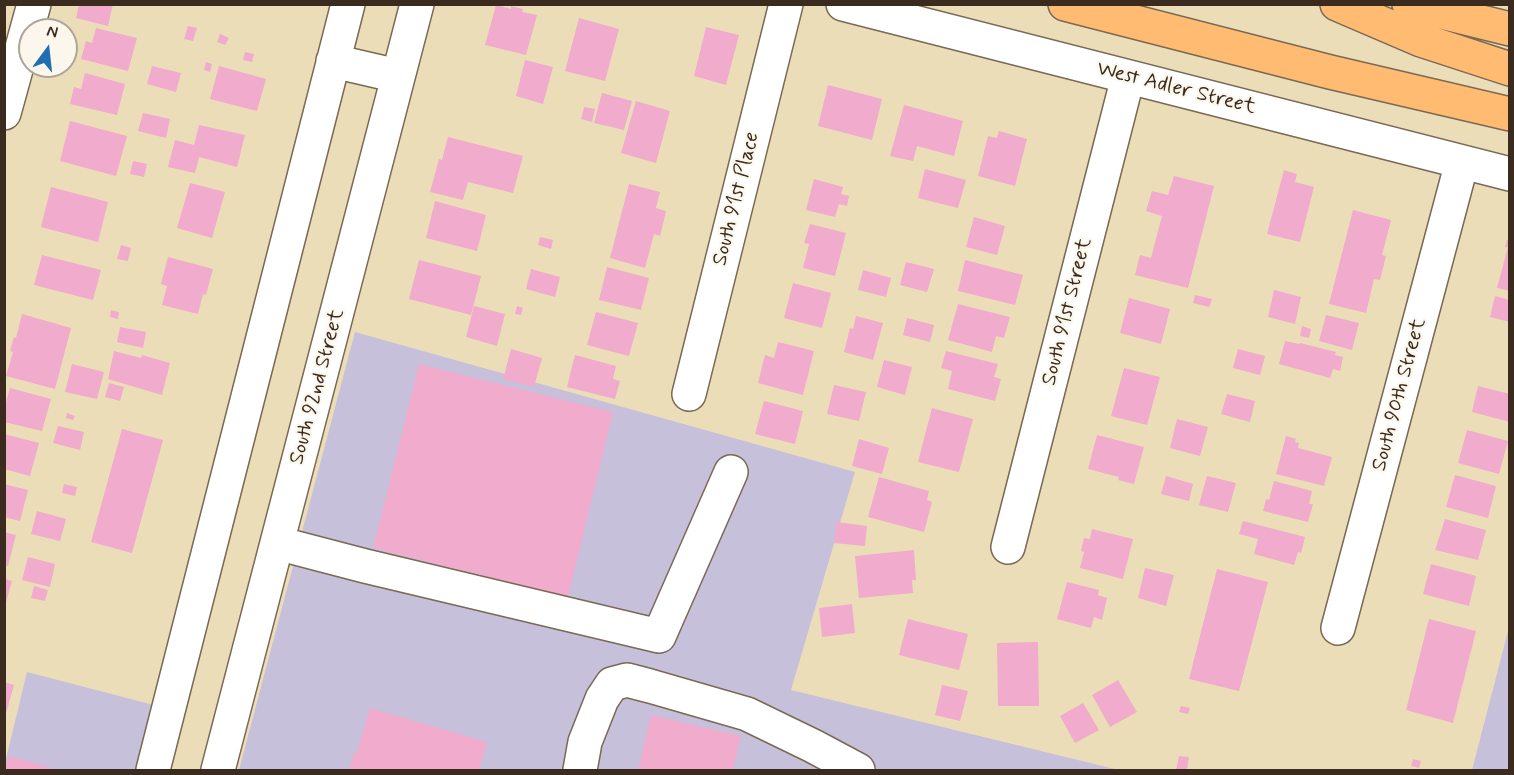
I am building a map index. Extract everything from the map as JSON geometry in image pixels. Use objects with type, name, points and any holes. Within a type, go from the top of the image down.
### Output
[{"type":"highway","points":[[1065,4],[1330,72],[1509,114]]},
{"type":"highway","points":[[1337,4],[1421,40],[1509,69]]},
{"type":"highway","points":[[1409,4],[1509,28]]},
{"type":"street","points":[[4,113],[34,4]]},
{"type":"street","points":[[153,771],[348,4]]},
{"type":"street","name":"South 92nd Street","points":[[218,771],[417,4]]},
{"type":"street","name":"South 91st Place","points":[[689,394],[786,4]]},
{"type":"street","name":"West Adler Street","points":[[843,4],[1509,174]]},
{"type":"street","points":[[333,61],[398,76]]},
{"type":"street","name":"South 91st Street","points":[[1008,547],[1128,77]]},
{"type":"street","name":"South 90th Street","points":[[1338,628],[1462,162]]},
{"type":"street","points":[[277,543],[659,636],[731,472]]},
{"type":"street","points":[[580,771],[585,742],[602,699],[612,684],[627,680],[747,714],[858,771]]},
{"type":"shaded area","points":[[355,332],[855,472],[791,690],[1119,770],[239,770]]},
{"type":"shaded area","points":[[1508,631],[1510,631],[1509,770],[1472,770]]},
{"type":"shaded area","points":[[27,672],[169,709],[153,770],[5,770]]},
{"type":"building","points":[[79,4],[113,4],[108,26],[76,18]]},
{"type":"building","points":[[496,5],[511,9],[511,6],[523,9],[522,12],[537,15],[526,55],[485,45]]},
{"type":"building","points":[[579,18],[619,29],[605,81],[565,71]]},
{"type":"building","points":[[188,26],[197,28],[193,41],[184,39]]},
{"type":"building","points":[[706,27],[739,35],[726,85],[694,76]]},
{"type":"building","points":[[96,28],[137,38],[128,71],[81,59],[86,41],[92,43]]},
{"type":"building","points":[[220,34],[229,38],[225,45],[217,42]]},
{"type":"building","points":[[245,52],[254,54],[252,62],[243,60]]},
{"type":"building","points":[[525,60],[553,67],[543,104],[516,96]]},
{"type":"building","points":[[206,62],[212,64],[210,72],[204,70]]},
{"type":"building","points":[[152,66],[181,73],[176,92],[147,84]]},
{"type":"building","points":[[219,66],[266,79],[257,111],[210,99]]},
{"type":"building","points":[[85,73],[125,84],[117,115],[70,104],[74,87],[81,89]]},
{"type":"building","points":[[828,85],[882,99],[872,140],[818,126]]},
{"type":"building","points":[[602,93],[632,101],[624,130],[594,123]]},
{"type":"building","points":[[636,101],[670,111],[656,163],[621,153]]},
{"type":"building","points":[[904,105],[963,121],[954,156],[917,146],[913,161],[890,156]]},
{"type":"building","points":[[584,107],[595,109],[592,122],[581,119]]},
{"type":"building","points":[[143,113],[170,119],[166,138],[138,131]]},
{"type":"building","points":[[70,121],[127,136],[116,176],[60,161]]},
{"type":"building","points":[[199,125],[245,135],[237,167],[199,157],[195,173],[168,167],[175,140],[194,145]]},
{"type":"building","points":[[999,131],[1027,139],[1015,186],[978,176],[988,136],[997,138]]},
{"type":"building","points":[[448,137],[523,156],[513,193],[468,182],[463,200],[430,192]]},
{"type":"building","points":[[133,161],[147,164],[144,177],[130,174]]},
{"type":"building","points":[[925,169],[966,180],[958,208],[918,198]]},
{"type":"building","points":[[1284,170],[1297,174],[1295,182],[1314,187],[1300,242],[1267,234]]},
{"type":"building","points":[[1174,176],[1214,186],[1188,288],[1135,275],[1140,255],[1151,258],[1162,216],[1146,211],[1152,191],[1168,195]]},
{"type":"building","points":[[814,179],[843,187],[841,194],[849,196],[847,206],[839,204],[835,217],[806,210]]},
{"type":"building","points":[[190,183],[225,192],[212,238],[177,228]]},
{"type":"building","points":[[629,184],[660,192],[656,208],[666,211],[660,236],[654,234],[645,268],[610,258]]},
{"type":"building","points":[[51,187],[108,202],[98,242],[41,227]]},
{"type":"building","points":[[435,201],[486,215],[477,251],[426,238]]},
{"type":"building","points":[[1353,210],[1391,220],[1382,255],[1386,256],[1380,280],[1374,279],[1366,313],[1329,304]]},
{"type":"building","points":[[974,217],[1005,226],[997,255],[966,247]]},
{"type":"building","points":[[810,224],[846,233],[835,276],[803,268],[809,244],[804,243]]},
{"type":"building","points":[[540,237],[553,240],[551,249],[538,245]]},
{"type":"building","points":[[1507,240],[1510,240],[1510,291],[1497,288],[1508,247],[1505,247]]},
{"type":"building","points":[[121,245],[131,248],[128,261],[117,259]]},
{"type":"building","points":[[42,255],[101,270],[93,300],[34,285]]},
{"type":"building","points":[[168,257],[213,269],[198,314],[162,305],[167,286],[161,284]]},
{"type":"building","points":[[419,260],[481,276],[471,315],[409,299]]},
{"type":"building","points":[[965,260],[1023,275],[1015,305],[958,291]]},
{"type":"building","points":[[906,262],[934,269],[927,292],[900,285]]},
{"type":"building","points":[[607,267],[649,278],[641,310],[599,300]]},
{"type":"building","points":[[531,269],[560,277],[555,297],[526,289]]},
{"type":"building","points":[[863,270],[891,278],[886,297],[858,290]]},
{"type":"building","points":[[793,283],[831,293],[822,328],[784,318]]},
{"type":"building","points":[[1274,290],[1301,297],[1295,324],[1268,317]]},
{"type":"building","points":[[1195,295],[1212,299],[1209,307],[1193,303]]},
{"type":"building","points":[[1495,296],[1510,300],[1510,322],[1490,317]]},
{"type":"building","points":[[1129,298],[1170,309],[1161,344],[1120,333]]},
{"type":"building","points":[[958,304],[1010,317],[1004,338],[996,336],[992,352],[948,340]]},
{"type":"building","points":[[474,306],[505,314],[497,346],[466,337]]},
{"type":"building","points":[[517,306],[523,308],[521,315],[515,314]]},
{"type":"building","points":[[111,310],[119,312],[118,319],[110,317]]},
{"type":"building","points":[[596,312],[638,323],[629,356],[587,345]]},
{"type":"building","points":[[22,314],[71,328],[55,389],[6,376],[13,352],[10,351]]},
{"type":"building","points":[[1326,315],[1359,323],[1352,350],[1319,341]]},
{"type":"building","points":[[856,316],[883,323],[873,360],[844,352],[850,328],[853,329]]},
{"type":"building","points":[[907,318],[934,325],[930,342],[903,335]]},
{"type":"building","points":[[1302,326],[1311,329],[1309,338],[1300,336]]},
{"type":"building","points":[[120,327],[146,332],[143,348],[117,342]]},
{"type":"building","points":[[1285,341],[1336,352],[1335,355],[1343,357],[1340,371],[1333,369],[1330,378],[1279,364]]},
{"type":"building","points":[[778,342],[814,351],[803,395],[758,383],[765,355],[774,358]]},
{"type":"building","points":[[511,349],[542,358],[534,387],[503,379]]},
{"type":"building","points":[[1238,349],[1265,356],[1260,375],[1233,368]]},
{"type":"building","points":[[114,351],[141,358],[142,355],[170,363],[162,395],[108,379]]},
{"type":"building","points":[[946,351],[998,364],[994,377],[1001,379],[995,401],[948,389],[952,371],[941,368]]},
{"type":"building","points":[[575,355],[616,366],[613,379],[620,381],[615,399],[567,387]]},
{"type":"building","points":[[884,360],[912,367],[905,395],[877,387]]},
{"type":"building","points":[[72,364],[104,372],[97,399],[65,392]]},
{"type":"building","points":[[419,364],[613,412],[568,597],[373,548]]},
{"type":"building","points":[[1124,368],[1160,377],[1147,425],[1111,416]]},
{"type":"building","points":[[109,383],[124,387],[120,401],[105,397]]},
{"type":"building","points":[[834,385],[866,392],[859,421],[827,414]]},
{"type":"building","points":[[1478,386],[1510,394],[1510,422],[1472,412]]},
{"type":"building","points":[[10,388],[51,399],[42,431],[4,422],[4,402],[6,402]]},
{"type":"building","points":[[1227,394],[1255,401],[1250,422],[1221,414]]},
{"type":"building","points":[[764,401],[803,411],[795,444],[755,434]]},
{"type":"building","points":[[932,408],[973,419],[959,472],[918,462]]},
{"type":"building","points":[[67,413],[75,416],[73,420],[66,418]]},
{"type":"building","points":[[1177,419],[1208,427],[1200,456],[1170,448]]},
{"type":"building","points":[[58,426],[84,432],[80,450],[53,443]]},
{"type":"building","points":[[122,429],[163,440],[132,553],[91,542]]},
{"type":"building","points":[[1467,430],[1508,441],[1499,474],[1458,463]]},
{"type":"building","points":[[4,434],[39,443],[30,476],[4,469]]},
{"type":"building","points":[[1097,435],[1144,447],[1134,484],[1118,480],[1119,477],[1088,469]]},
{"type":"building","points":[[1286,436],[1296,439],[1295,442],[1299,443],[1298,448],[1332,457],[1324,486],[1276,474]]},
{"type":"building","points":[[859,439],[889,448],[882,474],[852,466]]},
{"type":"building","points":[[1455,475],[1496,486],[1488,518],[1446,507]]},
{"type":"building","points":[[1166,476],[1193,484],[1189,501],[1161,494]]},
{"type":"building","points":[[1207,476],[1236,483],[1228,512],[1199,505]]},
{"type":"building","points":[[879,477],[929,491],[927,500],[932,502],[924,532],[868,517]]},
{"type":"building","points":[[1274,481],[1312,491],[1309,504],[1313,504],[1308,522],[1263,511],[1266,499],[1269,500]]},
{"type":"building","points":[[4,484],[28,490],[20,521],[4,517]]},
{"type":"building","points":[[64,484],[77,487],[75,496],[62,493]]},
{"type":"building","points":[[37,511],[66,519],[60,541],[31,534]]},
{"type":"building","points":[[1445,519],[1486,530],[1478,560],[1435,550]]},
{"type":"building","points":[[1243,521],[1305,537],[1301,553],[1298,552],[1294,565],[1254,554],[1258,539],[1239,534]]},
{"type":"building","points":[[836,522],[867,526],[865,546],[834,543]]},
{"type":"building","points":[[1092,529],[1133,539],[1123,579],[1080,568],[1084,552],[1081,551],[1084,538],[1090,539]]},
{"type":"building","points":[[4,532],[16,535],[8,566],[4,565]]},
{"type":"building","points":[[914,550],[916,580],[912,580],[913,593],[859,598],[855,556]]},
{"type":"building","points":[[28,557],[55,564],[50,587],[22,580]]},
{"type":"building","points":[[1431,564],[1476,576],[1469,606],[1423,594]]},
{"type":"building","points":[[1145,568],[1174,575],[1166,606],[1138,598]]},
{"type":"building","points":[[1217,569],[1268,582],[1239,691],[1189,679]]},
{"type":"building","points":[[5,579],[12,581],[5,606]]},
{"type":"building","points":[[1067,582],[1099,590],[1098,595],[1107,598],[1102,620],[1094,617],[1091,628],[1057,619]]},
{"type":"building","points":[[34,586],[48,590],[45,601],[31,598]]},
{"type":"building","points":[[852,604],[855,633],[822,637],[819,608]]},
{"type":"building","points":[[908,619],[968,634],[959,670],[899,655]]},
{"type":"building","points":[[1429,619],[1476,631],[1453,723],[1406,710]]},
{"type":"building","points":[[1038,642],[1039,706],[998,706],[997,643]]},
{"type":"building","points":[[1118,680],[1137,712],[1110,727],[1092,695]]},
{"type":"building","points":[[4,682],[14,685],[5,717],[4,717]]},
{"type":"building","points":[[942,685],[968,691],[960,721],[935,715]]},
{"type":"building","points":[[1083,703],[1099,730],[1075,743],[1060,716]]},
{"type":"building","points":[[1181,706],[1190,708],[1188,714],[1179,712]]},
{"type":"building","points":[[370,708],[487,742],[479,770],[349,770],[354,752],[357,752]]},
{"type":"building","points":[[651,715],[741,736],[733,770],[638,770]]},
{"type":"building","points":[[9,756],[59,770],[5,770]]},
{"type":"building","points":[[1179,756],[1189,757],[1187,770],[1176,770]]},
{"type":"building","points":[[1413,759],[1421,761],[1419,768],[1411,766]]}]
